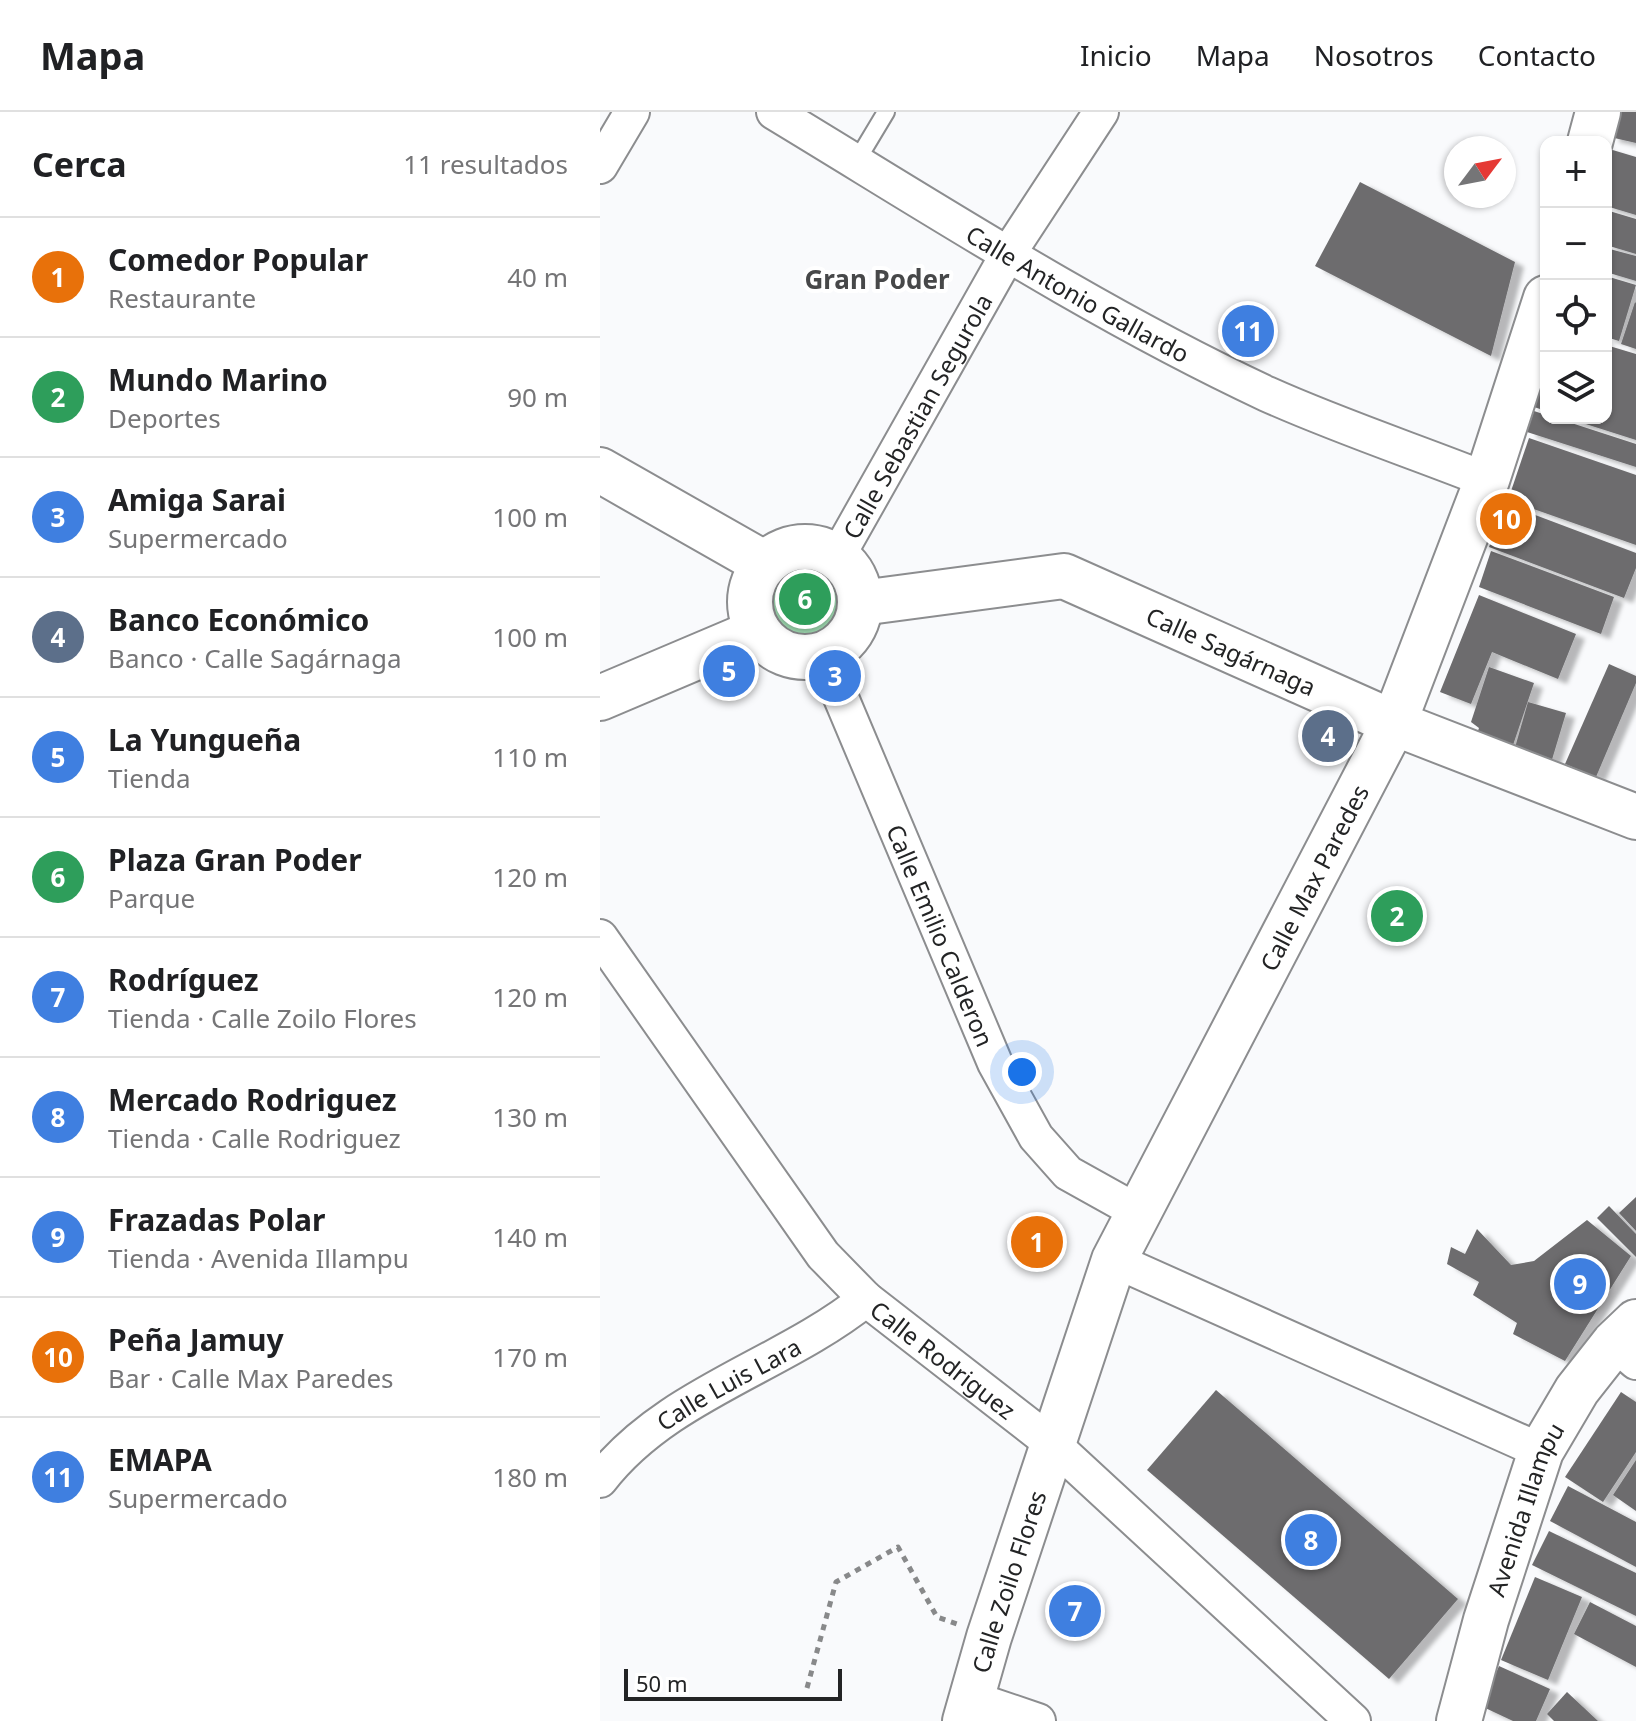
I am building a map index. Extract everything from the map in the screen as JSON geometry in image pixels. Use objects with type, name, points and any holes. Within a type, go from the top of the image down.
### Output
[{"type":"main road","points":[[1592,136],[1598,112]]},
{"type":"main road","name":"Calle Max Paredes","points":[[1054,1445],[1114,1260],[1394,723],[1487,480],[1540,317]]},
{"type":"main road","points":[[600,470],[765,564]]},
{"type":"main road","points":[[792,549],[823,550],[837,557],[850,570],[861,603],[850,635],[823,655],[804,658],[770,645],[758,631],[750,597],[755,579],[765,564],[792,549]]},
{"type":"main road","name":"Calle Sagárnaga","points":[[861,603],[1064,576],[1394,723],[1636,817]]},
{"type":"main road","points":[[600,698],[758,631]]},
{"type":"main road","name":"Avenida Illampu","points":[[1459,1721],[1486,1620],[1541,1451],[1577,1390],[1629,1342]]},
{"type":"main road","name":"Calle Zoilo Flores","points":[[968,1709],[1054,1445]]},
{"type":"street","points":[[600,166],[632,112]]},
{"type":"street","name":"Calle Antonio Gallardo","points":[[774,112],[1008,254],[1176,348],[1269,394],[1487,480]]},
{"type":"street","name":"Calle Sebastian Segurola","points":[[837,557],[1008,254],[1101,112]]},
{"type":"street","name":"Calle Emilio Calderon","points":[[823,655],[995,1063],[1036,1137],[1068,1173],[1138,1212]]},
{"type":"street","name":"Calle Rodriguez","points":[[600,937],[823,1255],[866,1299],[1054,1445],[1353,1721]]},
{"type":"street","points":[[1114,1260],[1541,1451]]},
{"type":"street","name":"Calle Luis Lara","points":[[600,1480],[617,1458],[695,1400],[831,1327],[866,1299]]},
{"type":"street","points":[[968,1709],[1038,1721]]},
{"type":"lane","points":[[856,162],[886,112]]},
{"type":"path","points":[[807,1688],[836,1582],[898,1547],[937,1617],[989,1637]]},
{"type":"green space","points":[[805,562],[820,565],[837,579],[844,601],[841,616],[827,633],[805,640],[790,637],[773,623],[766,601],[769,586],[783,569]]},
{"type":"building","points":[[1615,112],[1636,112],[1636,143],[1610,136]]},
{"type":"building","points":[[1612,150],[1636,157],[1636,215],[1612,208]]},
{"type":"building","points":[[1360,182],[1515,262],[1491,356],[1315,266]]},
{"type":"building","points":[[1612,212],[1636,219],[1636,254],[1612,247]]},
{"type":"building","points":[[1612,250],[1636,256],[1636,281],[1612,274]]},
{"type":"building","points":[[1612,278],[1636,285],[1619,341],[1612,339]]},
{"type":"building","points":[[1636,303],[1636,349],[1621,344]]},
{"type":"building","points":[[1612,347],[1636,354],[1636,440],[1586,424],[1612,424]]},
{"type":"building","points":[[1540,387],[1540,409],[1534,407]]},
{"type":"building","points":[[1534,411],[1540,413],[1540,424],[1574,424],[1636,444],[1636,467],[1527,432]]},
{"type":"building","points":[[1529,438],[1636,475],[1636,545],[1508,500]]},
{"type":"building","points":[[1506,504],[1636,553],[1636,568],[1624,598],[1489,547]]},
{"type":"building","points":[[1491,551],[1614,597],[1601,634],[1479,587]]},
{"type":"building","points":[[1479,595],[1576,634],[1558,679],[1492,652],[1471,704],[1440,692]]},
{"type":"building","points":[[1609,664],[1636,676],[1636,683],[1596,777],[1565,764]]},
{"type":"building","points":[[1489,667],[1534,683],[1511,751],[1475,739],[1479,728],[1471,722]]},
{"type":"building","points":[[1528,702],[1566,713],[1551,763],[1514,751]]},
{"type":"building","points":[[1636,1197],[1636,1231],[1619,1213]]},
{"type":"building","points":[[1609,1206],[1636,1234],[1636,1257],[1597,1218]]},
{"type":"building","points":[[1587,1220],[1631,1256],[1565,1361],[1513,1334],[1517,1323],[1473,1295],[1479,1282],[1447,1264],[1451,1247],[1465,1254],[1477,1229],[1511,1265],[1534,1261]]},
{"type":"building","points":[[1216,1390],[1458,1599],[1389,1679],[1147,1470]]},
{"type":"building","points":[[1621,1392],[1636,1402],[1636,1452],[1603,1502],[1565,1477]]},
{"type":"building","points":[[1636,1460],[1636,1511],[1613,1495]]},
{"type":"building","points":[[1568,1486],[1636,1522],[1636,1567],[1550,1521]]},
{"type":"building","points":[[1549,1531],[1636,1573],[1636,1616],[1532,1565]]},
{"type":"building","points":[[1535,1577],[1582,1597],[1548,1680],[1501,1660]]},
{"type":"building","points":[[1590,1602],[1636,1626],[1636,1667],[1574,1634]]},
{"type":"building","points":[[1499,1666],[1550,1689],[1536,1721],[1513,1721],[1481,1706]]},
{"type":"building","points":[[1567,1692],[1598,1721],[1554,1721],[1547,1714]]},
{"type":"place","name":"EMAPA","points":[[1248,331]]},
{"type":"place","name":"Peña Jamuy","points":[[1506,519]]},
{"type":"place","name":"Plaza Gran Poder","points":[[805,599]]},
{"type":"place","name":"La Yungueña","points":[[729,671]]},
{"type":"place","name":"Amiga Sarai","points":[[835,676]]},
{"type":"place","name":"Banco Económico","points":[[1328,736]]},
{"type":"place","name":"Mundo Marino","points":[[1397,916]]},
{"type":"place","name":"Comedor Popular","points":[[1037,1242]]},
{"type":"place","name":"Frazadas Polar","points":[[1580,1284]]},
{"type":"place","name":"Mercado Rodriguez","points":[[1311,1540]]},
{"type":"place","name":"Rodríguez","points":[[1075,1611]]},
{"type":"district","name":"Gran Poder","points":[[877,279]]}]
